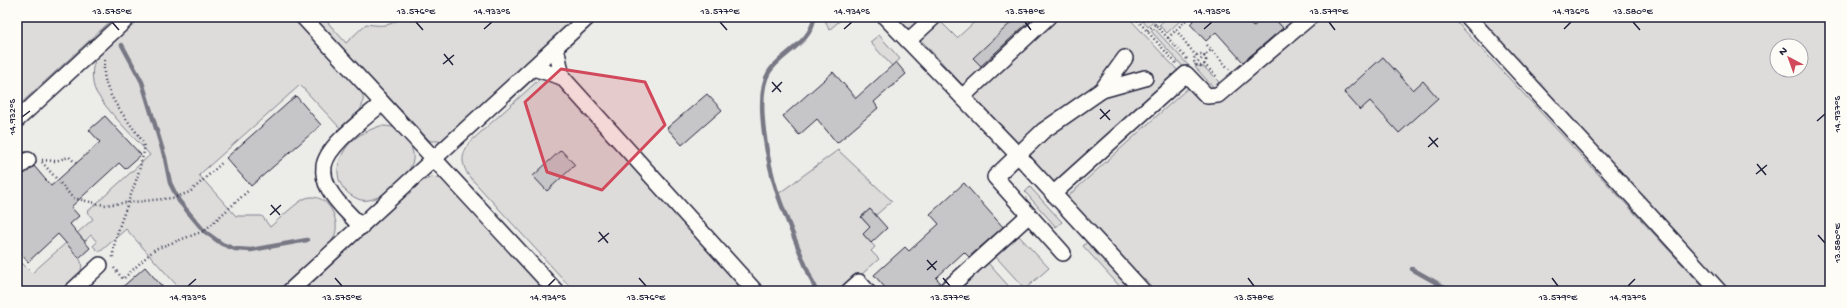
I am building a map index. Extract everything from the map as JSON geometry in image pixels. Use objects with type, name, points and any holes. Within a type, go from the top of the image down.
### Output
[{"type":"lane","points":[[17,120],[129,17]]},
{"type":"lane","points":[[303,17],[556,291]]},
{"type":"lane","points":[[290,291],[435,160],[588,17]]},
{"type":"lane","points":[[885,17],[1018,155],[1143,291]]},
{"type":"lane","points":[[908,41],[934,17]]},
{"type":"lane","points":[[962,97],[1048,17]]},
{"type":"lane","points":[[1053,194],[1191,69],[1207,96],[1218,95],[1310,17]]},
{"type":"lane","points":[[1468,17],[1719,291]]},
{"type":"lane","points":[[556,47],[562,77],[754,291]]},
{"type":"lane","points":[[1062,253],[995,177],[1043,131],[1102,90],[1125,58]]},
{"type":"lane","points":[[533,68],[562,77]]},
{"type":"lane","points":[[1102,90],[1146,78]]},
{"type":"lane","points":[[361,227],[329,190],[324,177],[324,164],[331,152],[343,138],[382,103]]},
{"type":"lane","points":[[945,291],[1029,215]]},
{"type":"lane","points":[[72,291],[100,265]]},
{"type":"lane","points":[[849,291],[859,282],[867,291]]},
{"type":"path","points":[[1135,17],[1147,31],[1191,69]]},
{"type":"path","points":[[1147,31],[1162,17]]},
{"type":"path","points":[[1168,38],[1189,17]]},
{"type":"path","points":[[1155,24],[1193,67],[1191,69]]},
{"type":"path","points":[[1176,30],[1196,56]]},
{"type":"path","points":[[109,36],[104,63],[107,87],[114,102],[137,134],[144,147],[140,167],[113,254],[114,268],[123,279],[155,249],[204,230],[248,191]]},
{"type":"path","points":[[1207,45],[1230,71]]},
{"type":"path","points":[[1191,69],[1211,50]]},
{"type":"path","points":[[1196,56],[1199,54],[1205,56]]},
{"type":"path","points":[[1191,69],[1196,56]]},
{"type":"path","points":[[1191,69],[1204,64],[1206,59],[1205,56]]},
{"type":"path","points":[[76,164],[69,157],[54,160],[40,160],[73,198],[104,205],[173,198],[190,192],[223,162]]},
{"type":"highlighted area","points":[[561,69],[645,82],[665,125],[602,190],[547,172],[525,102]]},
{"type":"shaded area","points":[[17,17],[1830,17],[1830,291],[17,291]]},
{"type":"shaded area","points":[[17,17],[115,17],[17,107]]},
{"type":"shaded area","points":[[140,17],[295,17],[361,87],[363,101],[360,111],[356,116],[340,128],[300,85],[199,175],[236,216],[262,216],[270,227],[293,206],[306,198],[314,197],[320,199],[331,209],[336,223],[336,230],[330,244],[309,266],[279,291],[182,291],[126,229],[101,251],[98,251],[93,246],[97,242],[91,235],[85,241],[81,237],[70,247],[81,261],[81,271],[59,291],[17,291],[17,258],[32,273],[93,219],[87,212],[150,155],[114,116],[101,99],[94,88],[93,79],[93,69],[97,57],[112,41]]},
{"type":"shaded area","points":[[313,17],[323,17],[346,43],[366,24],[385,25],[393,23],[401,17],[581,17],[444,141],[430,141]]},
{"type":"shaded area","points":[[824,17],[844,17],[829,30]]},
{"type":"shaded area","points":[[897,17],[923,17],[909,30]]},
{"type":"shaded area","points":[[980,17],[1128,17],[1180,73],[1054,187],[968,97],[971,94],[920,39],[940,21],[957,38]]},
{"type":"shaded area","points":[[1139,17],[1158,17],[1148,27]]},
{"type":"shaded area","points":[[1168,17],[1184,17],[1167,33],[1159,25]]},
{"type":"shaded area","points":[[1273,17],[1452,17],[1707,291],[1154,291],[1067,197],[1189,87],[1203,102],[1284,29]]},
{"type":"shaded area","points":[[1468,17],[1830,17],[1830,291],[1719,291]]},
{"type":"shaded area","points":[[1154,28],[1190,67],[1186,70],[1151,31]]},
{"type":"shaded area","points":[[879,35],[900,59],[892,66],[870,42]]},
{"type":"shaded area","points":[[1195,67],[1204,67],[1219,82],[1214,88]]},
{"type":"shaded area","points":[[543,76],[558,81],[625,141],[764,291],[574,291],[468,175],[463,162],[465,151],[470,142]]},
{"type":"shaded area","points":[[380,126],[393,127],[404,134],[412,149],[413,160],[406,175],[391,189],[373,199],[358,199],[349,194],[343,188],[338,174],[338,165],[345,149],[354,139],[364,132]]},
{"type":"shaded area","points":[[838,150],[892,201],[876,215],[870,209],[861,217],[870,227],[863,234],[875,247],[871,251],[879,259],[843,291],[816,291],[778,194]]},
{"type":"shaded area","points":[[432,177],[442,179],[452,187],[547,291],[303,291],[422,181]]},
{"type":"shaded area","points":[[1030,187],[1062,222],[1056,227],[1025,192]]},
{"type":"shaded area","points":[[1019,236],[1049,268],[1025,289],[996,257]]},
{"type":"shaded area","points":[[1090,239],[1133,286],[1128,291],[1124,291],[1083,246]]},
{"type":"shaded area","points":[[988,263],[1013,291],[957,291]]},
{"type":"building","points":[[1017,17],[1034,17],[981,66],[973,58]]},
{"type":"building","points":[[1197,17],[1244,17],[1253,27],[1264,17],[1273,17],[1283,28],[1243,62],[1216,32],[1206,41],[1190,24]]},
{"type":"building","points":[[1383,57],[1413,90],[1423,81],[1438,98],[1399,133],[1370,101],[1360,110],[1344,92]]},
{"type":"building","points":[[896,62],[906,74],[874,102],[878,108],[837,143],[817,119],[799,135],[783,116],[833,72],[856,98]]},
{"type":"building","points":[[707,94],[722,110],[682,145],[667,128]]},
{"type":"building","points":[[296,96],[321,125],[251,186],[226,158]]},
{"type":"building","points":[[105,116],[141,155],[125,169],[119,163],[71,207],[79,216],[70,224],[90,248],[79,258],[58,234],[28,262],[17,249],[17,172],[23,174],[34,166],[51,186],[100,142],[89,130]]},
{"type":"building","points":[[561,150],[575,165],[547,191],[533,176]]},
{"type":"building","points":[[964,183],[1003,227],[969,257],[964,252],[936,278],[940,282],[930,291],[888,291],[874,275],[905,247],[909,251],[939,224],[930,214]]},
{"type":"building","points":[[870,209],[887,228],[871,243],[863,234],[870,227],[861,217]]},
{"type":"building","points":[[145,267],[166,291],[118,291]]},
{"type":"waterway","points":[[814,17],[808,34],[774,65],[769,72],[764,83],[762,115],[767,151],[774,183],[791,231],[816,291]]},
{"type":"waterway","points":[[122,45],[142,82],[165,158],[170,183],[179,201],[204,231],[222,244],[235,249],[251,250],[307,240]]},
{"type":"waterway","points":[[1412,269],[1451,291]]}]
